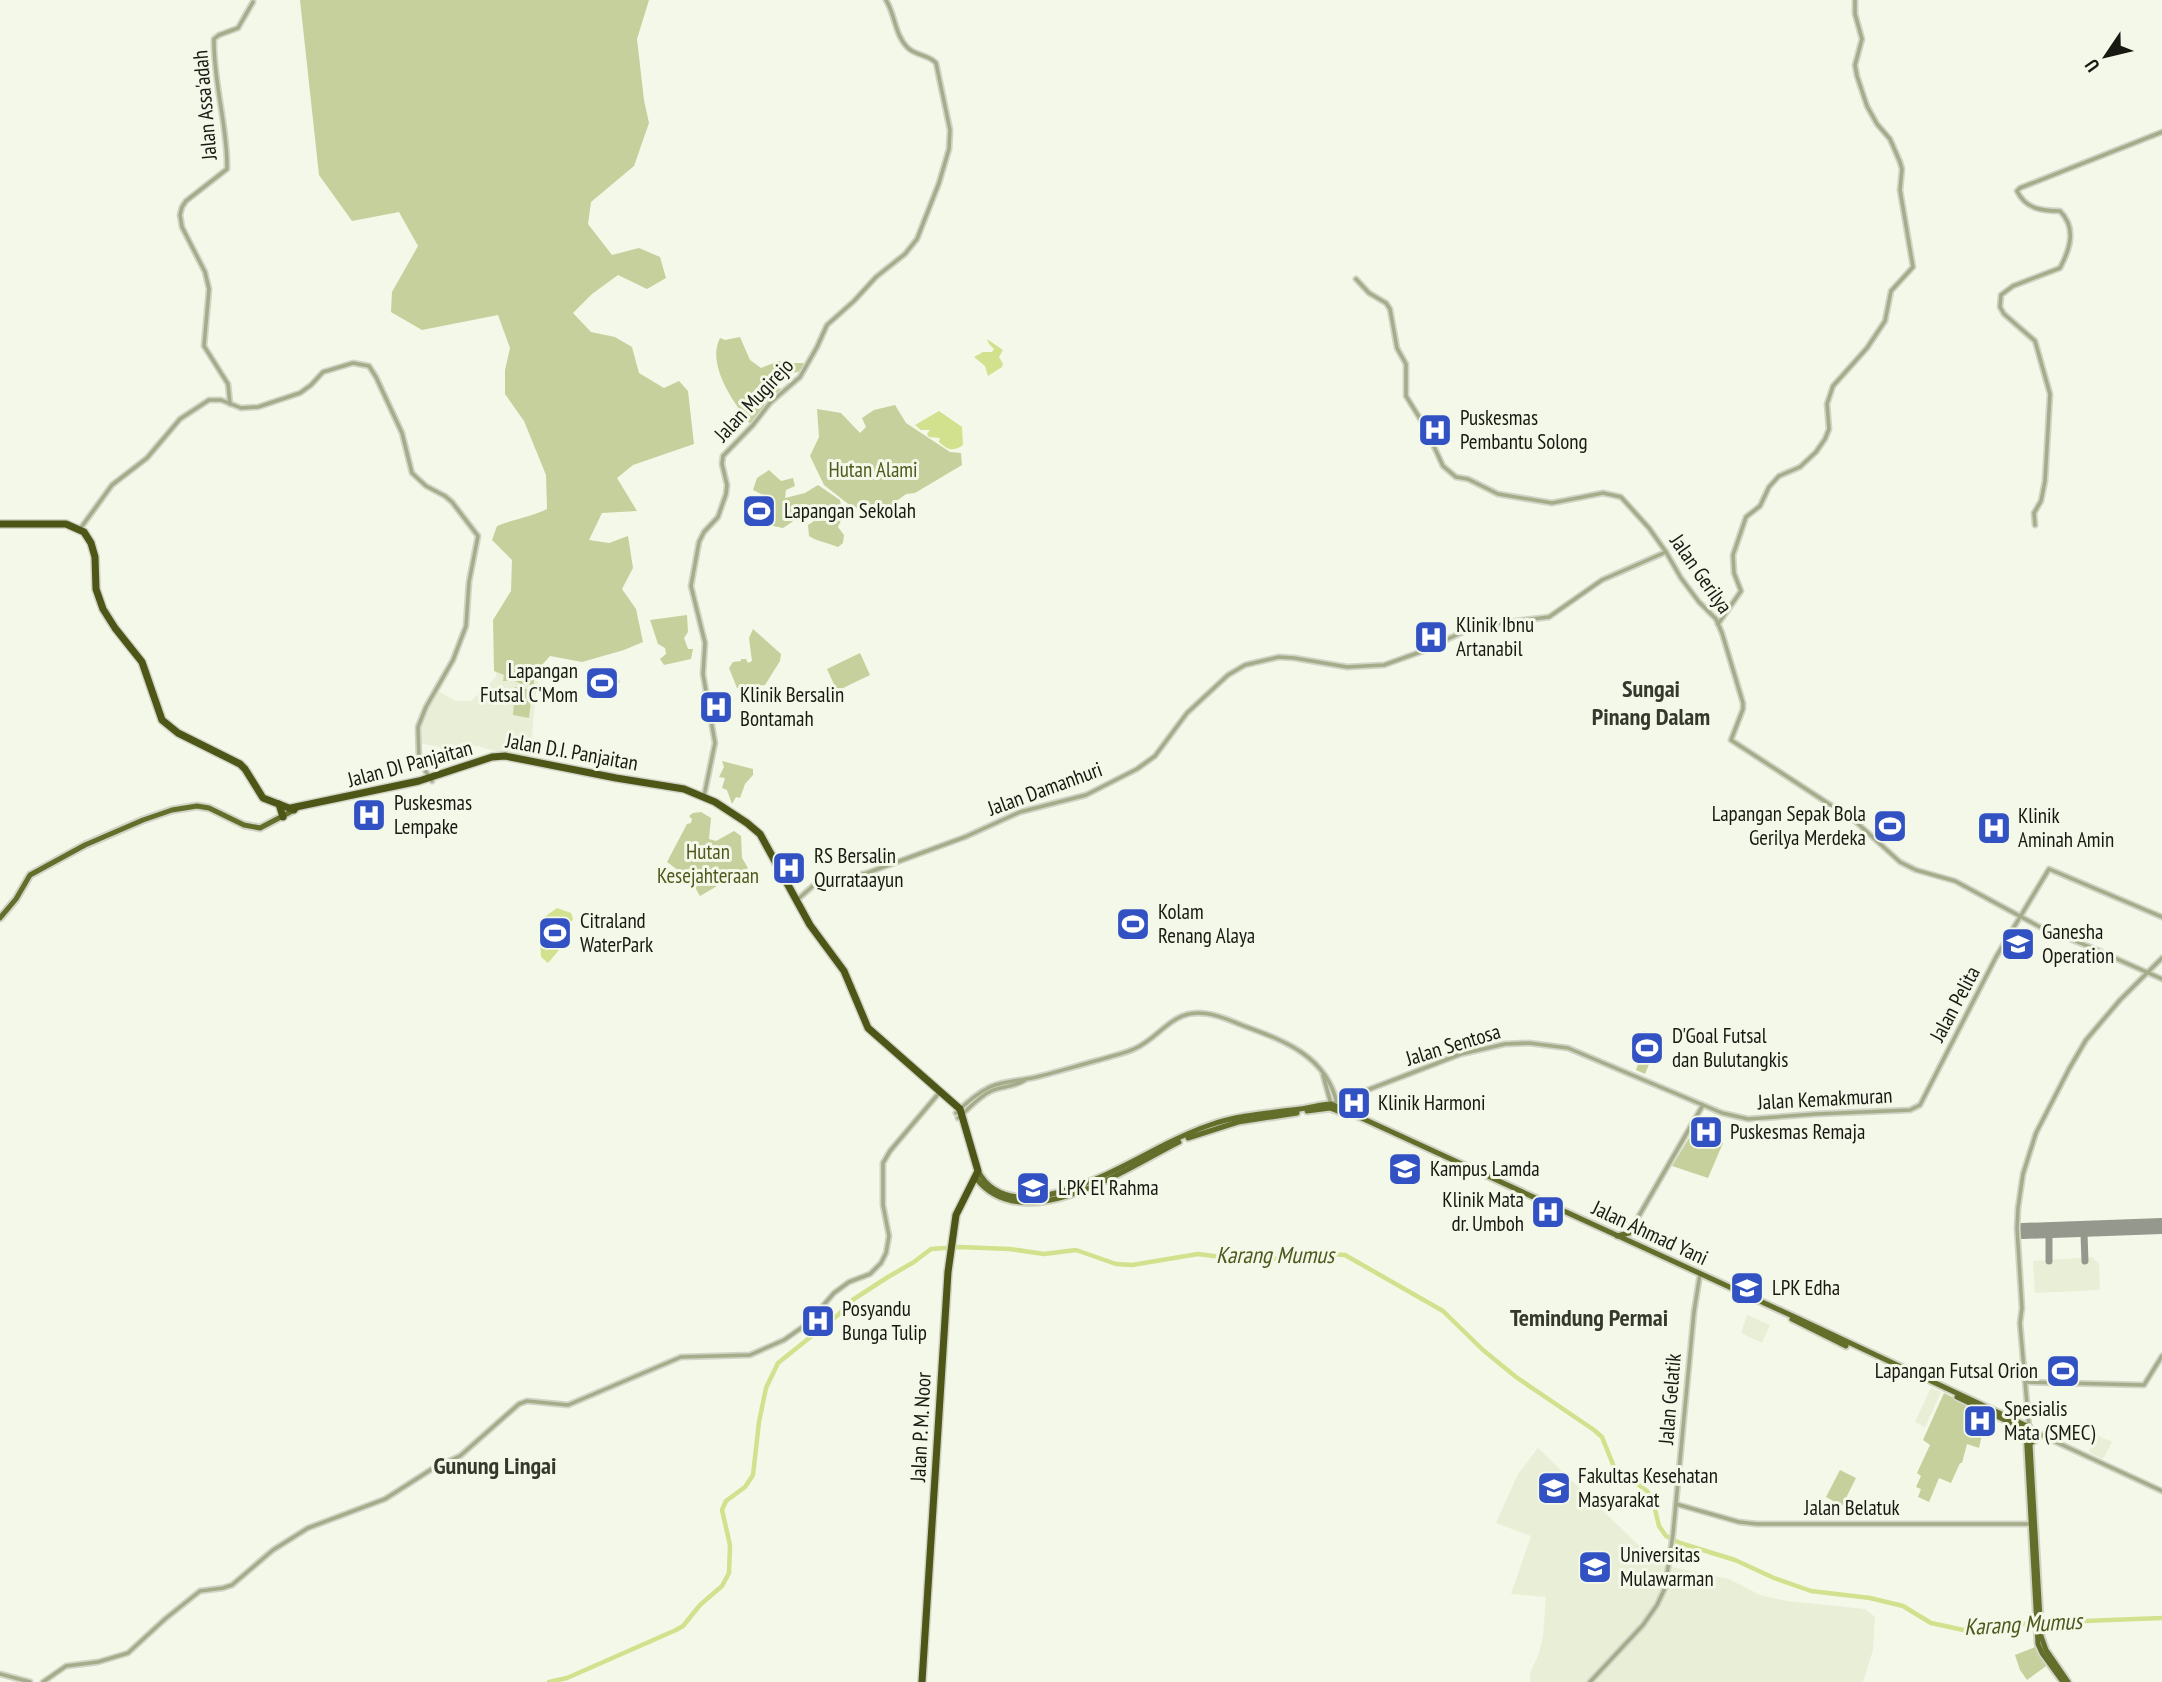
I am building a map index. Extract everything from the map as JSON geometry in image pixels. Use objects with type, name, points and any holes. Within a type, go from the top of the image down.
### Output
[{"type":"highway","points":[[0,524],[66,524],[80,528],[87,536],[95,557],[96,589],[103,609],[142,663],[162,720],[178,733],[240,764],[260,795],[289,807],[283,817]]},
{"type":"highway","name":"Jalan D.I. Panjaitan","points":[[431,780],[492,757],[505,755],[684,789],[704,798]]},
{"type":"highway","name":"Jalan DI Panjaitan","points":[[289,807],[431,780],[503,758],[704,798]]},
{"type":"highway","points":[[704,798],[758,838],[810,930],[843,974],[869,1028],[959,1114]]},
{"type":"highway","points":[[843,974],[854,1008],[867,1034],[939,1093],[959,1114],[976,1174]]},
{"type":"highway","name":"Jalan P. M. Noor","points":[[922,1682],[948,1272],[956,1215],[976,1174]]},
{"type":"main road","points":[[0,918],[16,899],[30,875],[85,845],[144,820],[172,810],[197,806],[209,808],[254,828],[268,825],[283,817],[289,807]]},
{"type":"main road","points":[[976,1174],[987,1189],[1004,1197],[1024,1202],[1047,1200],[1112,1179],[1166,1148],[1222,1121],[1338,1107],[1346,1104],[1351,1096]]},
{"type":"main road","name":"Jalan Ahmad Yani","points":[[1338,1107],[1624,1241]]},
{"type":"main road","name":"Jalan Ahmad Yani","points":[[1338,1107],[1796,1319],[1813,1331],[2028,1428]]},
{"type":"main road","points":[[1617,1236],[1629,1233]]},
{"type":"main road","points":[[2028,1428],[2031,1443],[2031,1524],[2039,1627],[2047,1657],[2066,1682]]},
{"type":"main road","points":[[2028,1428],[2038,1617]]},
{"type":"main road","points":[[2031,1443],[2041,1435]]},
{"type":"street","name":"Jalan Mugirejo","points":[[704,798],[715,741],[703,674],[705,643],[691,586],[701,537],[718,517],[726,496],[727,485],[722,457],[770,403],[800,377],[827,325],[854,301],[876,276],[914,245],[939,183],[949,149],[950,130],[936,63],[906,46],[886,0]]},
{"type":"street","points":[[1718,624],[1741,591],[1734,573],[1732,557],[1746,517],[1759,508],[1770,485],[1779,476],[1800,467],[1825,439],[1829,429],[1827,404],[1831,390],[1867,348],[1885,321],[1891,291],[1914,265],[1901,201],[1900,162],[1890,139],[1867,106],[1857,76],[1855,65],[1862,38],[1855,14],[1855,0]]},
{"type":"street","name":"Jalan Assa'adah","points":[[230,404],[228,384],[204,346],[209,289],[205,272],[182,228],[180,213],[186,201],[227,169],[214,41],[217,36],[239,29],[253,2]]},
{"type":"street","points":[[2035,525],[2034,513],[2041,501],[2045,481],[2050,394],[2035,341],[2004,314],[2000,307],[2001,295],[2012,286],[2060,268],[2070,244],[2070,227],[2060,211],[2041,211],[2026,204],[2017,191],[2162,132]]},
{"type":"street","name":"Jalan Gerilya","points":[[1356,279],[1390,309],[1397,348],[1406,364],[1405,386],[1408,400],[1447,471],[1497,494],[1550,502],[1604,493],[1617,496],[1628,504],[1718,624],[1743,703],[1731,740],[1869,831],[1900,862],[1967,887],[2019,917]]},
{"type":"street","points":[[80,528],[111,486],[156,450],[180,419],[209,400],[216,399],[241,408],[258,407],[300,393],[322,372],[355,362],[369,366],[402,433],[412,473],[426,486],[452,502],[478,534],[469,582],[466,626],[453,660],[426,707],[418,727],[419,761],[431,780]]},
{"type":"street","name":"Jalan Damanhuri","points":[[795,902],[813,886],[867,873],[1020,812],[1086,795],[1137,769],[1161,748],[1187,713],[1228,675],[1245,665],[1279,657],[1354,668],[1384,665],[1428,649],[1475,626],[1549,617],[1602,580],[1666,552]]},
{"type":"street","name":"Jalan Pelita","points":[[1920,1106],[2019,917],[2050,868],[2162,917]]},
{"type":"street","points":[[2019,917],[2162,979]]},
{"type":"street","points":[[2162,958],[2092,1033],[2068,1069],[2034,1138],[2023,1174],[2017,1216],[2022,1304],[2020,1323],[2027,1382],[2028,1428],[2162,1491]]},
{"type":"street","points":[[959,1114],[1000,1086],[1019,1084],[1027,1079],[1128,1052],[1148,1042],[1174,1019],[1196,1013],[1217,1016],[1282,1040],[1311,1060],[1323,1073],[1338,1107]]},
{"type":"street","name":"Jalan Sentosa","points":[[1338,1107],[1351,1096],[1471,1052],[1505,1044],[1529,1043],[1568,1048],[1703,1105]]},
{"type":"street","points":[[43,1682],[66,1666],[107,1660],[128,1653],[200,1591],[232,1584],[273,1550],[308,1528],[385,1499],[432,1469],[460,1456],[519,1404],[527,1401],[568,1405],[681,1357],[750,1355],[775,1345],[807,1324],[834,1293],[849,1282],[875,1271],[886,1253],[889,1234],[882,1199],[883,1163],[939,1093]]},
{"type":"street","points":[[1624,1241],[1703,1105]]},
{"type":"street","name":"Jalan Kemakmuran","points":[[1703,1105],[1748,1119],[1910,1110],[1920,1106]]},
{"type":"street","name":"Jalan Gelatik","points":[[1590,1682],[1643,1625],[1663,1594],[1673,1534],[1690,1345],[1700,1275]]},
{"type":"street","points":[[2027,1382],[2144,1385],[2162,1356]]},
{"type":"street","name":"Jalan Belatuk","points":[[1675,1504],[1739,1522],[1757,1524],[2031,1524]]},
{"type":"street","points":[[0,1674],[30,1682]]},
{"type":"shaded area","points":[[987,339],[1003,350],[999,357],[1002,367],[988,376],[985,366],[974,357],[983,352],[992,352],[994,349]]},
{"type":"shaded area","points":[[939,411],[962,427],[963,445],[956,449],[948,448],[939,442],[940,438],[929,437],[927,434],[930,430],[921,430],[915,425]]},
{"type":"shaded area","points":[[536,658],[538,683],[530,756],[471,746],[446,756],[441,753],[440,747],[418,743],[419,723],[436,690],[456,701],[471,701],[496,677],[497,663]]},
{"type":"shaded area","name":"Citraland WaterPark","points":[[557,908],[571,913],[573,919],[567,928],[569,938],[548,963],[541,957],[540,937],[545,929],[539,921]]},
{"type":"shaded area","points":[[2092,1257],[2099,1264],[2100,1290],[2035,1293],[2033,1261]]},
{"type":"shaded area","points":[[1747,1315],[1770,1325],[1762,1343],[1741,1333]]},
{"type":"shaded area","points":[[1931,1388],[1941,1392],[1925,1427],[1915,1422]]},
{"type":"shaded area","points":[[2094,1434],[2112,1442],[2103,1459],[2089,1452]]},
{"type":"shaded area","name":"Universitas Mulawarman","points":[[1538,1448],[1658,1564],[1729,1579],[1760,1595],[1787,1601],[1865,1609],[1875,1617],[1873,1650],[1863,1682],[1530,1682],[1530,1673],[1543,1636],[1546,1597],[1511,1594],[1531,1536],[1496,1523],[1518,1474]]},
{"type":"green space","points":[[300,0],[649,0],[637,39],[649,123],[634,166],[591,202],[588,224],[612,255],[639,248],[660,257],[666,278],[647,289],[618,275],[592,294],[573,313],[591,332],[615,337],[632,347],[639,373],[664,388],[679,381],[688,391],[694,444],[633,465],[617,478],[637,511],[602,513],[589,540],[609,543],[628,536],[633,568],[622,589],[636,609],[643,642],[582,662],[550,656],[534,674],[534,685],[523,685],[511,679],[503,681],[504,675],[494,671],[493,620],[511,591],[512,560],[492,540],[497,526],[547,509],[546,475],[524,421],[505,394],[505,370],[510,348],[498,315],[422,330],[391,312],[392,292],[418,246],[399,212],[352,221],[319,175]]},
{"type":"green space","points":[[740,337],[750,360],[761,368],[779,361],[803,363],[803,368],[798,372],[789,373],[777,383],[781,391],[750,424],[724,383],[717,360],[720,338],[725,340]]},
{"type":"green space","name":"Hutan Alami","points":[[895,405],[906,423],[950,452],[961,453],[962,465],[915,493],[906,494],[890,506],[868,514],[847,503],[824,485],[810,456],[819,437],[817,409],[841,413],[860,433],[866,427],[862,418],[874,410]]},
{"type":"green space","name":"Hutan Alami","points":[[769,470],[781,481],[793,478],[795,486],[786,490],[785,498],[805,493],[818,485],[840,500],[843,516],[838,527],[844,535],[843,543],[838,547],[809,536],[808,525],[823,515],[823,511],[815,504],[803,508],[798,518],[783,528],[768,525],[765,522],[769,498],[753,490],[757,478]]},
{"type":"green space","points":[[687,615],[688,632],[684,638],[688,649],[693,649],[691,659],[664,665],[660,659],[666,654],[665,648],[658,644],[650,620]]},
{"type":"green space","points":[[753,629],[781,654],[780,661],[765,685],[737,688],[729,668],[733,662],[741,659],[746,659],[748,663],[752,661],[749,638]]},
{"type":"green space","points":[[860,653],[870,675],[837,691],[827,669]]},
{"type":"green space","name":"Lapangan Futsal C'Mom","points":[[611,667],[620,682],[594,699],[585,685]]},
{"type":"green space","points":[[515,687],[532,690],[529,718],[513,715]]},
{"type":"green space","points":[[722,761],[753,769],[753,775],[745,784],[740,798],[736,797],[732,804],[727,790],[722,788],[725,778],[719,777],[724,767]]},
{"type":"green space","name":"Hutan Kesejahteraan","points":[[701,812],[711,818],[709,839],[716,841],[734,831],[741,836],[742,858],[748,868],[700,896],[690,879],[667,862],[687,824],[691,823],[689,816]]},
{"type":"green space","name":"D'Goal Futsal dan Bulutangkis","points":[[1644,1031],[1659,1040],[1645,1074],[1636,1070],[1642,1053],[1633,1043]]},
{"type":"green space","points":[[1692,1133],[1723,1143],[1708,1178],[1672,1166]]},
{"type":"green space","points":[[1944,1393],[1971,1406],[1971,1426],[1983,1430],[1979,1448],[1967,1444],[1962,1463],[1951,1483],[1939,1478],[1929,1502],[1918,1497],[1921,1489],[1916,1487],[1921,1476],[1917,1473],[1930,1445],[1923,1440]]},
{"type":"green space","points":[[1840,1470],[1856,1478],[1842,1506],[1826,1497]]},
{"type":"green space","points":[[2038,1646],[2049,1664],[2027,1680],[2015,1655]]},
{"type":"waterway","name":"Karang Mumus","points":[[549,1682],[567,1678],[676,1630],[722,1586],[729,1573],[730,1545],[722,1510],[726,1501],[745,1487],[753,1475],[766,1388],[778,1363],[838,1315],[851,1301],[931,1249],[959,1247],[1010,1249],[1044,1254],[1076,1250],[1116,1264],[1132,1265],[1198,1254],[1244,1260],[1345,1255],[1443,1311],[1483,1350],[1516,1377],[1594,1430],[1602,1437],[1614,1467],[1647,1491],[1653,1501],[1659,1526],[1666,1536],[1680,1543],[1735,1560],[1811,1591],[1870,1598],[1903,1606],[1931,1623],[1968,1631],[2033,1623],[2162,1618]]},
{"type":"taxiway","points":[[2049,1261],[2049,1234],[2053,1229]]},
{"type":"taxiway","points":[[2076,1229],[2084,1234],[2085,1261]]},
{"type":"runway","points":[[2022,1231],[2162,1226]]},
{"type":"place","name":"Puskesmas Pembantu Solong","points":[[1435,430]]},
{"type":"place","name":"Lapangan Sekolah","points":[[759,511]]},
{"type":"place","name":"Klinik Ibnu Artanabil","points":[[1431,637]]},
{"type":"place","name":"Lapangan Futsal C'Mom","points":[[602,683]]},
{"type":"place","name":"Klinik Bersalin Bontamah","points":[[716,707]]},
{"type":"place","name":"Puskesmas Lempake","points":[[369,815]]},
{"type":"place","name":"Lapangan Sepak Bola Gerilya Merdeka","points":[[1890,826]]},
{"type":"place","name":"Klinik Aminah Amin","points":[[1994,828]]},
{"type":"place","name":"RS Bersalin Qurrataayun","points":[[789,868]]},
{"type":"place","name":"Kolam Renang Alaya","points":[[1133,924]]},
{"type":"place","name":"Citraland WaterPark","points":[[555,933]]},
{"type":"place","name":"Ganesha Operation","points":[[2018,944]]},
{"type":"place","name":"D'Goal Futsal dan Bulutangkis","points":[[1647,1048]]},
{"type":"place","name":"Klinik Harmoni","points":[[1354,1103]]},
{"type":"place","name":"Puskesmas Remaja","points":[[1706,1132]]},
{"type":"place","name":"Kampus Lamda","points":[[1405,1169]]},
{"type":"place","name":"LPK El Rahma","points":[[1033,1188]]},
{"type":"place","name":"Klinik Mata dr. Umboh","points":[[1548,1212]]},
{"type":"place","name":"LPK Edha","points":[[1747,1288]]},
{"type":"place","name":"Posyandu Bunga Tulip","points":[[818,1321]]},
{"type":"place","name":"Lapangan Futsal Orion","points":[[2063,1371]]},
{"type":"place","name":"Spesialis Mata (SMEC)","points":[[1980,1421]]},
{"type":"place","name":"Fakultas Kesehatan Masyarakat","points":[[1554,1488]]},
{"type":"place","name":"Universitas Mulawarman","points":[[1595,1567]]},
{"type":"district","name":"Sungai Pinang Dalam","points":[[1651,703]]},
{"type":"district","name":"Temindung Permai","points":[[1589,1318]]},
{"type":"district","name":"Gunung Lingai","points":[[495,1466]]}]
